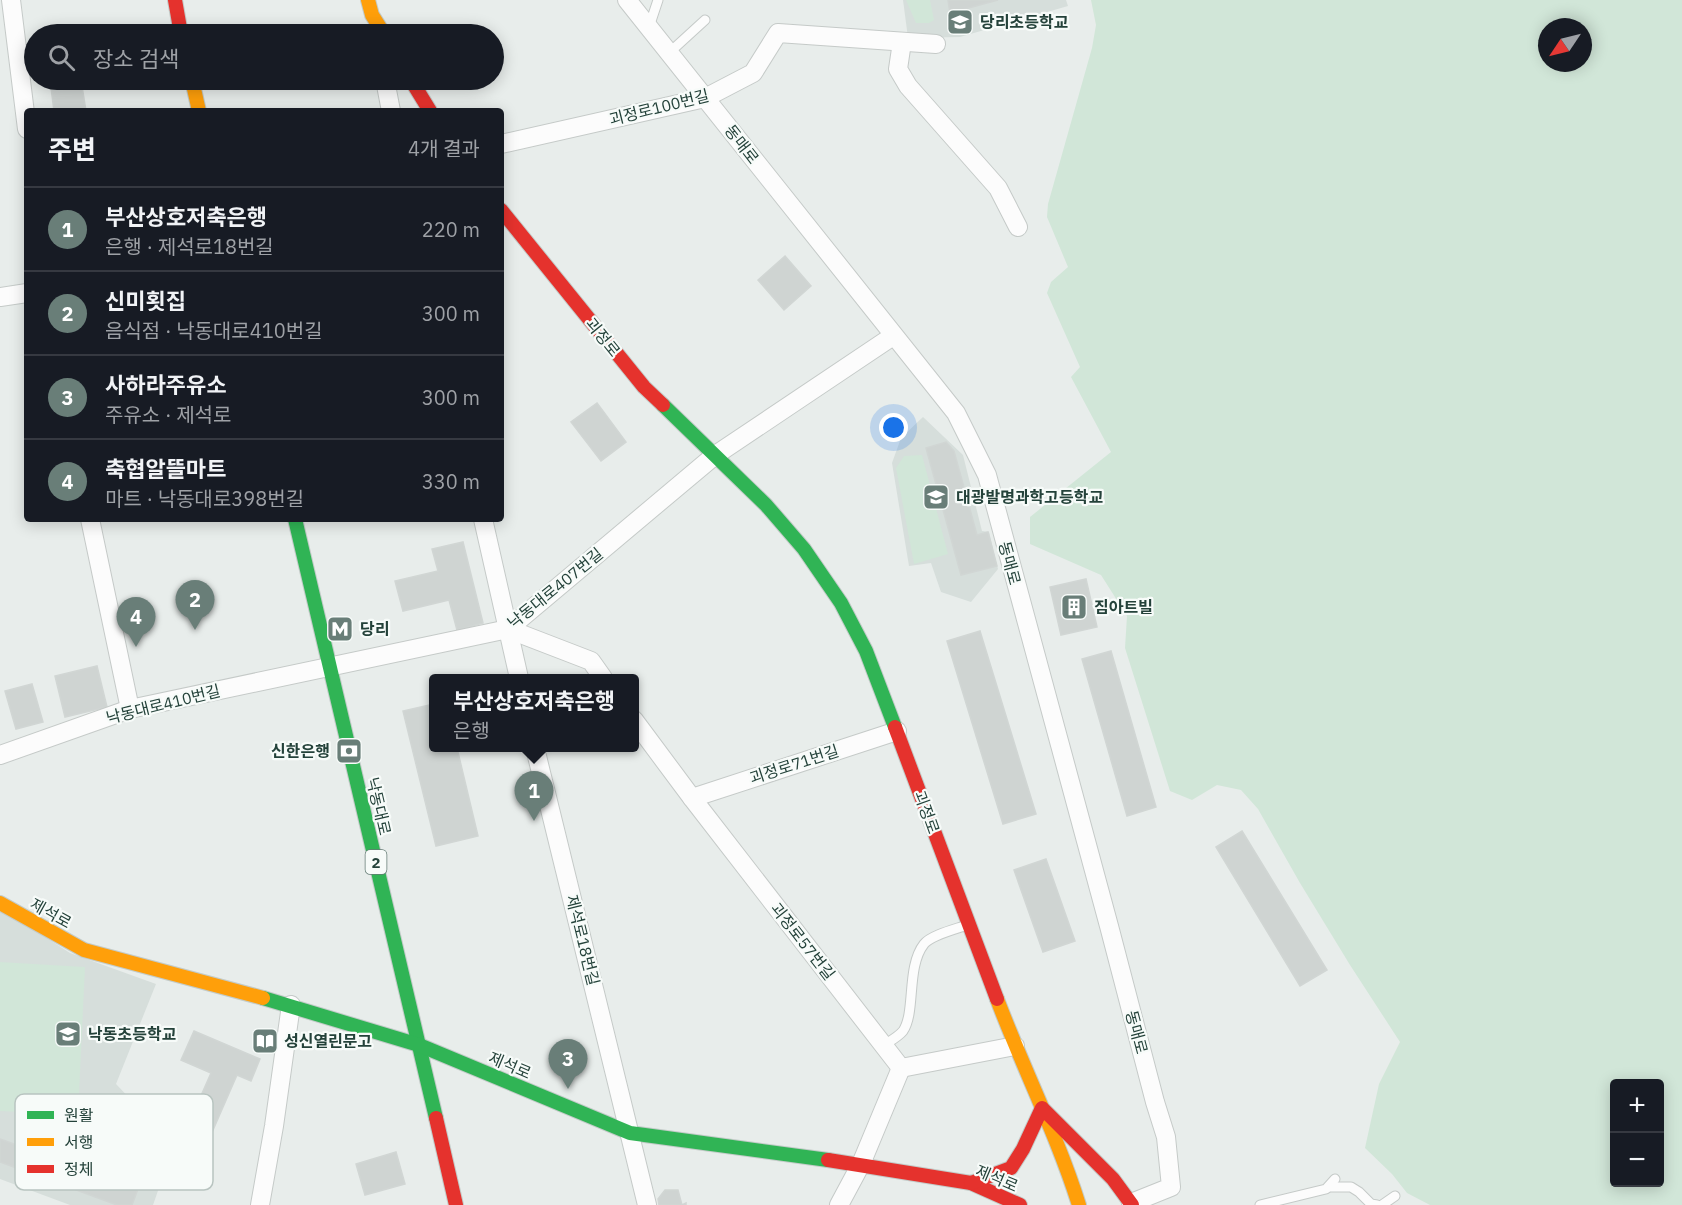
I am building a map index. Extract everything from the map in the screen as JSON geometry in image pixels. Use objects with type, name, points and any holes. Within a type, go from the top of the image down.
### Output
[{"type":"main road","points":[[175,0],[179,24]]},
{"type":"main road","points":[[370,7],[379,24]]},
{"type":"main road","points":[[194,90],[198,108]]},
{"type":"main road","points":[[417,90],[428,108]]},
{"type":"main road","name":"괴정로","points":[[504,214],[644,387],[766,505],[804,549],[841,603],[866,651],[1015,1046],[1071,1180],[1079,1205]]},
{"type":"main road","name":"낙동대로","points":[[296,522],[456,1205]]},
{"type":"main road","name":"제석로","points":[[0,903],[84,950],[291,1005],[418,1045],[630,1133],[861,1164],[971,1183],[1020,1205]]},
{"type":"main road","points":[[971,1183],[1011,1168],[1023,1149],[1042,1108]]},
{"type":"main road","name":"동매로","points":[[1042,1108],[1113,1179],[1132,1204]]},
{"type":"street","points":[[11,0],[24,108]]},
{"type":"street","name":"동매로","points":[[627,0],[892,336],[956,413],[987,476],[1166,1137],[1171,1187],[1132,1204]]},
{"type":"street","points":[[370,7],[374,24]]},
{"type":"street","name":"괴정로100번길","points":[[504,143],[705,98],[753,73],[778,33],[936,45]]},
{"type":"street","points":[[902,42],[898,69],[908,86],[998,189],[1018,227]]},
{"type":"street","points":[[387,90],[390,108]]},
{"type":"street","points":[[0,297],[24,293]]},
{"type":"street","points":[[714,456],[892,336]]},
{"type":"street","name":"낙동대로407번길","points":[[330,666],[508,629],[714,456]]},
{"type":"street","points":[[91,522],[130,709]]},
{"type":"street","points":[[484,522],[518,674]]},
{"type":"street","points":[[508,629],[591,662],[600,674]]},
{"type":"street","name":"낙동대로410번길","points":[[0,755],[130,709],[330,666]]},
{"type":"street","name":"괴정로57번길","points":[[639,727],[901,1068]]},
{"type":"street","name":"괴정로71번길","points":[[692,798],[897,731]]},
{"type":"street","name":"제석로18번길","points":[[537,752],[647,1205]]},
{"type":"street","points":[[260,1205],[291,1005]]},
{"type":"street","points":[[839,1205],[861,1164],[901,1068],[1015,1046]]},
{"type":"lane","points":[[649,27],[658,0]]},
{"type":"lane","points":[[670,52],[705,21]]},
{"type":"lane","points":[[884,1045],[896,1038],[903,1030],[908,1018],[912,981],[924,944],[938,935],[969,924]]},
{"type":"lane","points":[[1266,1204],[1326,1189],[1332,1183],[1351,1187],[1371,1204],[1377,1205]]},
{"type":"lane","points":[[1382,1205],[1395,1196]]},
{"type":"shaded area","name":"당리초등학교","points":[[903,0],[1066,0],[1068,6],[960,37],[908,38]]},
{"type":"shaded area","name":"대광발명과학고등학교","points":[[923,417],[963,455],[982,531],[989,532],[998,569],[971,602],[941,592],[931,563],[909,566],[892,463],[901,438]]},
{"type":"shaded area","name":"낙동초등학교","points":[[0,908],[70,953],[156,984],[116,1084],[126,1094],[15,1094],[15,1185],[0,1179]]},
{"type":"shaded area","name":"낙동초등학교","points":[[30,1190],[158,1190],[153,1205],[70,1205]]},
{"type":"green space","points":[[906,0],[930,0],[934,20],[929,23],[916,23]]},
{"type":"green space","points":[[1091,0],[1682,0],[1682,1205],[1430,1205],[1407,1193],[1392,1174],[1365,1148],[1379,1084],[1400,1042],[1300,883],[1258,809],[1241,790],[1217,785],[1192,800],[1170,791],[1125,648],[1127,616],[1101,575],[1030,544],[1030,517],[1111,452],[1071,377],[1080,367],[1047,293],[1051,282],[1068,267],[1047,217],[1048,204],[1092,48],[1096,25]]},
{"type":"green space","points":[[922,455],[948,554],[914,564],[896,468],[904,456]]},
{"type":"green space","points":[[0,962],[85,967],[79,1094],[15,1094],[15,1112],[0,1111]]},
{"type":"building","points":[[948,0],[998,0],[950,13]]},
{"type":"building","points":[[51,90],[83,90],[86,108],[54,108]]},
{"type":"building","points":[[785,256],[811,286],[784,310],[758,280]]},
{"type":"building","points":[[597,403],[626,442],[601,461],[571,422]]},
{"type":"building","points":[[946,442],[954,451],[977,535],[988,532],[997,566],[961,575],[926,448]]},
{"type":"building","points":[[463,542],[483,623],[457,630],[449,600],[403,611],[395,581],[438,571],[432,549]]},
{"type":"building","name":"짐아트빌","points":[[1086,579],[1097,627],[1061,635],[1050,587]]},
{"type":"building","points":[[980,631],[1036,814],[1003,824],[947,641]]},
{"type":"building","points":[[1111,651],[1156,807],[1127,816],[1082,659]]},
{"type":"building","points":[[97,666],[107,707],[65,717],[55,676]]},
{"type":"building","points":[[32,684],[43,722],[16,729],[5,691]]},
{"type":"building","points":[[429,705],[429,752],[458,752],[478,836],[436,846],[403,711]]},
{"type":"building","points":[[1242,831],[1327,970],[1300,986],[1216,847]]},
{"type":"building","points":[[1046,859],[1075,941],[1043,952],[1014,870]]},
{"type":"building","points":[[194,1031],[260,1059],[251,1081],[237,1075],[213,1130],[213,1094],[202,1094],[211,1073],[181,1060]]},
{"type":"building","points":[[0,1139],[15,1144],[15,1168],[0,1162]]},
{"type":"building","points":[[396,1152],[405,1184],[365,1195],[356,1164]]},
{"type":"building","points":[[76,1190],[138,1190],[132,1205],[117,1205]]},
{"type":"building","points":[[665,1190],[678,1190],[682,1205],[659,1205],[658,1199]]},
{"type":"traffic: fast","points":[[663,405],[766,505],[804,549],[841,603],[866,651],[895,727]]},
{"type":"traffic: fast","points":[[296,522],[436,1118]]},
{"type":"traffic: fast","points":[[263,998],[419,1045],[630,1133],[828,1160]]},
{"type":"traffic: slow","points":[[368,0],[372,15],[378,24]]},
{"type":"traffic: slow","points":[[194,90],[198,108]]},
{"type":"traffic: slow","points":[[0,903],[84,950],[263,998]]},
{"type":"traffic: slow","points":[[997,999],[1061,1153],[1079,1205]]},
{"type":"traffic: jam","points":[[175,0],[179,24]]},
{"type":"traffic: jam","points":[[417,90],[428,108]]},
{"type":"traffic: jam","points":[[504,214],[644,387],[663,405]]},
{"type":"traffic: jam","points":[[895,727],[997,999]]},
{"type":"traffic: jam","points":[[971,1183],[1011,1168],[1023,1149],[1042,1108],[1113,1179],[1132,1205]]},
{"type":"traffic: jam","points":[[436,1118],[456,1205]]},
{"type":"traffic: jam","points":[[828,1160],[971,1183],[1020,1205]]},
{"type":"place","name":"당리초등학교","points":[[960,22]]},
{"type":"place","name":"대광발명과학고등학교","points":[[936,497]]},
{"type":"place","name":"짐아트빌","points":[[1074,607]]},
{"type":"place","name":"당리","points":[[340,629]]},
{"type":"place","name":"신미횟집","points":[[195,630]]},
{"type":"place","name":"축협알뜰마트","points":[[136,647]]},
{"type":"place","name":"신한은행","points":[[349,751]]},
{"type":"place","name":"부산상호저축은행","points":[[534,821]]},
{"type":"place","name":"낙동초등학교","points":[[68,1034]]},
{"type":"place","name":"성신열린문고","points":[[265,1041]]},
{"type":"place","name":"사하라주유소","points":[[568,1089]]}]
